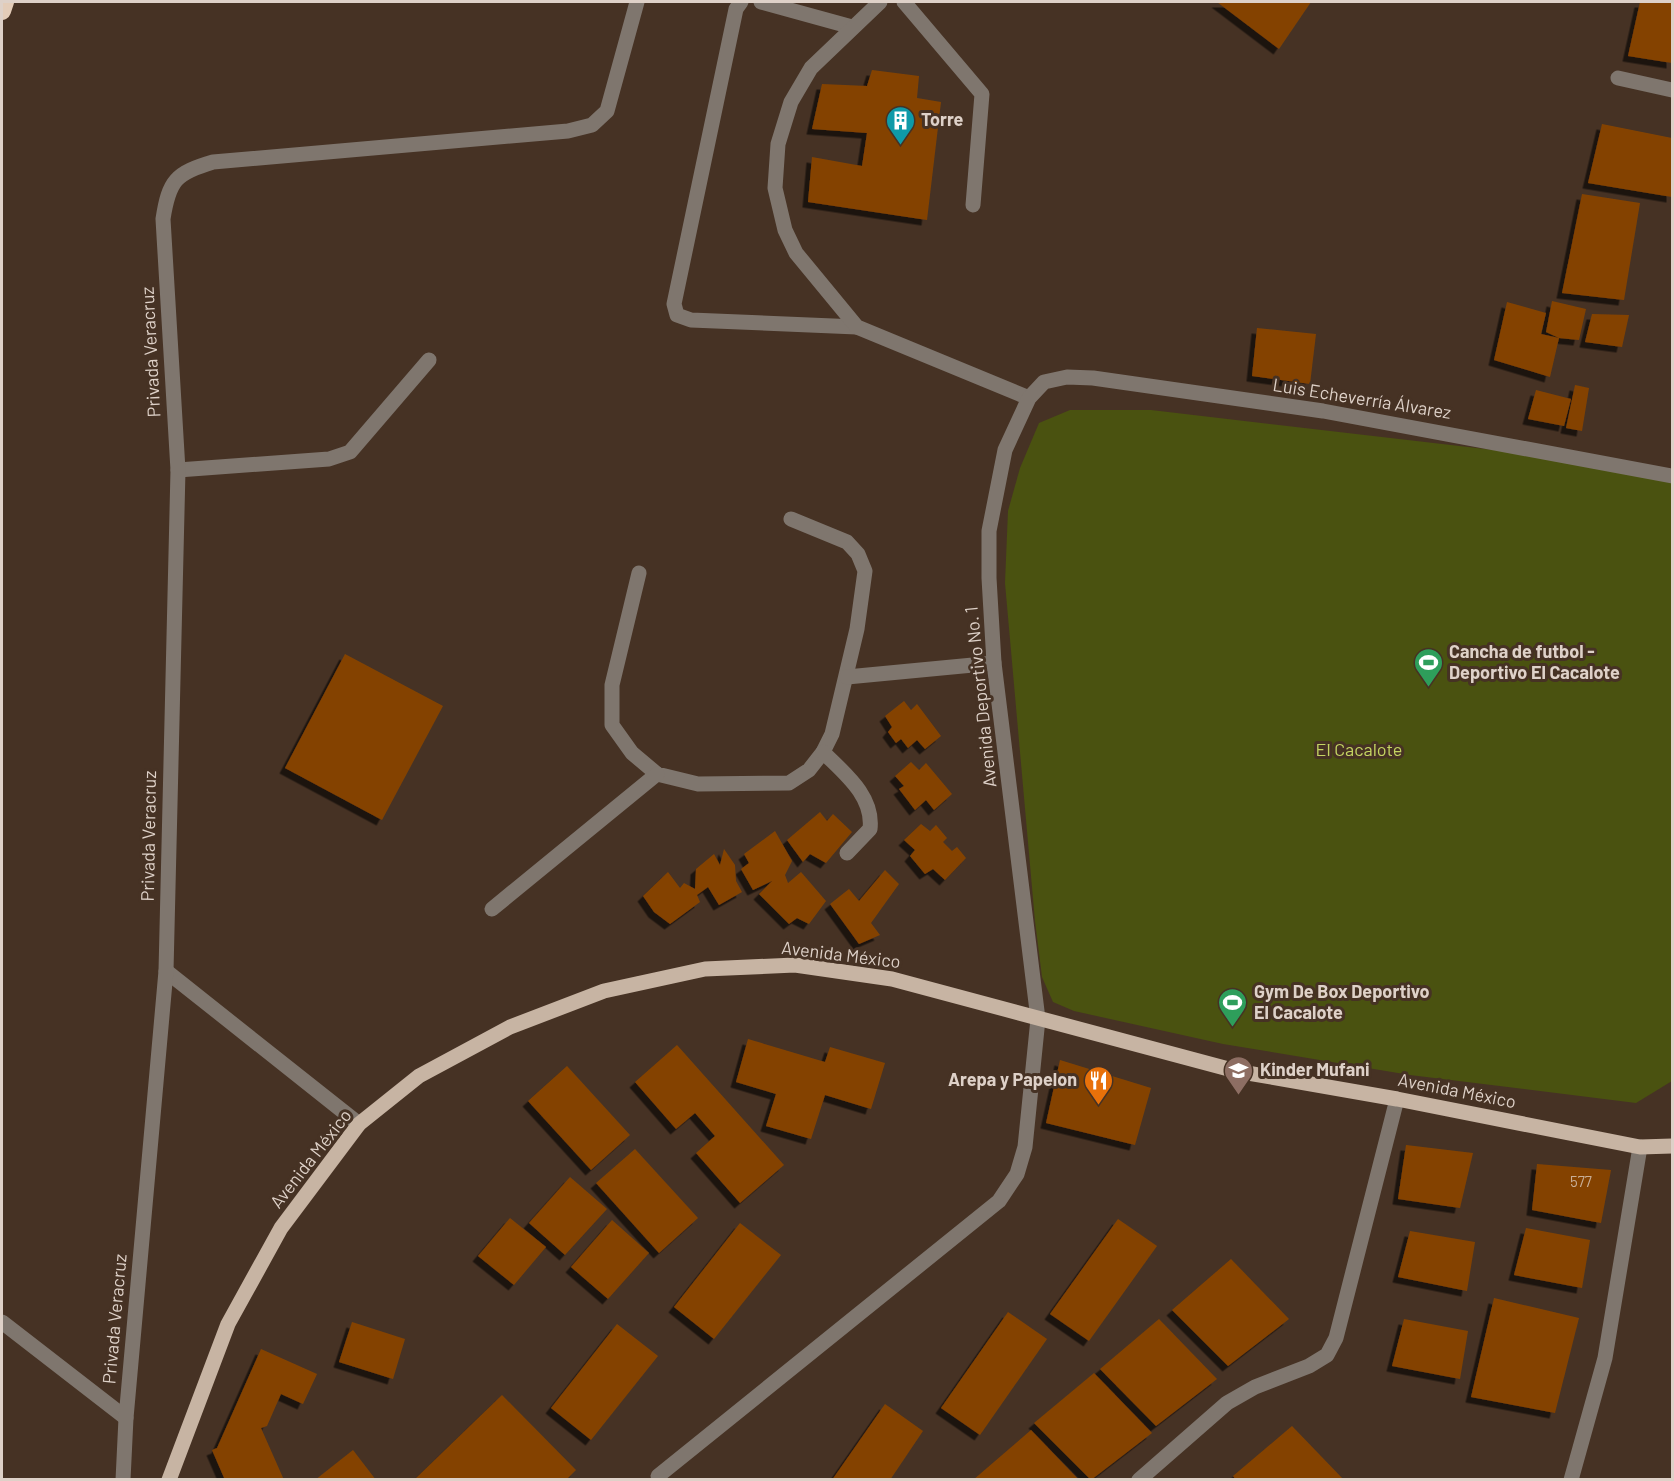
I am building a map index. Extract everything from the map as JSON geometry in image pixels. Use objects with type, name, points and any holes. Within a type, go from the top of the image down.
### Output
[{"type":"highway","points":[[2,11],[5,2]]},
{"type":"main road","name":"Avenida México","points":[[169,1479],[228,1324],[281,1228],[360,1124],[419,1076],[510,1027],[604,991],[705,969],[795,965],[892,979],[1236,1071],[1397,1099],[1640,1147],[1672,1146]]},
{"type":"street","name":"Privada Veracruz","points":[[123,1479],[126,1418],[166,971],[178,470],[163,219],[167,192],[185,170],[213,162],[568,132],[592,125],[607,111],[637,2]]},
{"type":"street","points":[[741,2],[736,9],[674,304],[677,315],[691,320],[857,327],[1029,398]]},
{"type":"street","points":[[761,2],[852,27]]},
{"type":"street","points":[[857,327],[796,253],[785,230],[775,188],[778,144],[791,102],[811,68],[880,2]]},
{"type":"street","points":[[903,2],[982,94],[973,205]]},
{"type":"street","points":[[1618,78],[1672,90]]},
{"type":"street","points":[[178,470],[328,459],[350,452],[429,360]]},
{"type":"street","name":"Luis Echeverría Álvarez","points":[[1044,382],[1067,377],[1093,378],[1323,411],[1672,476]]},
{"type":"street","name":"Avenida Deportivo No. 1","points":[[658,1476],[999,1201],[1017,1174],[1025,1147],[1038,1019],[994,663],[988,578],[989,531],[1005,450],[1029,398],[1044,382]]},
{"type":"street","points":[[639,573],[612,685],[612,725],[632,753],[657,774],[698,784],[789,783],[809,770],[823,752],[832,734],[857,629],[865,571],[858,554],[847,542],[791,519]]},
{"type":"street","points":[[847,677],[994,663]]},
{"type":"street","points":[[823,752],[857,786],[871,819],[870,829],[847,853]]},
{"type":"street","points":[[492,909],[657,774]]},
{"type":"street","points":[[166,971],[360,1124]]},
{"type":"street","points":[[1139,1479],[1227,1403],[1255,1387],[1309,1366],[1327,1355],[1336,1338],[1397,1099]]},
{"type":"street","points":[[1571,1479],[1605,1358],[1640,1147]]},
{"type":"street","points":[[2,1322],[126,1418]]},
{"type":"green space","name":"El Cacalote","points":[[1070,410],[1151,410],[1553,457],[1672,482],[1672,1081],[1636,1103],[1410,1075],[1223,1044],[1074,1011],[1053,1002],[1042,977],[1035,921],[1005,583],[1008,511],[1020,468],[1039,423]]},
{"type":"building","points":[[1217,2],[1311,2],[1279,49]]},
{"type":"building","points":[[1640,2],[1672,2],[1672,63],[1628,56]]},
{"type":"building","name":"Torre","points":[[872,70],[919,76],[917,98],[941,102],[927,220],[808,202],[812,157],[862,166],[867,133],[812,129],[822,84],[867,86]]},
{"type":"building","points":[[1602,124],[1672,138],[1672,197],[1588,183]]},
{"type":"building","points":[[1582,194],[1640,203],[1624,300],[1562,293]]},
{"type":"building","points":[[1552,301],[1586,309],[1579,340],[1559,338],[1546,332]]},
{"type":"building","points":[[1507,302],[1546,313],[1541,334],[1559,338],[1550,377],[1494,360]]},
{"type":"building","points":[[1592,314],[1629,315],[1622,347],[1585,342]]},
{"type":"building","points":[[1257,328],[1316,334],[1310,384],[1252,376]]},
{"type":"building","points":[[1575,385],[1589,388],[1582,431],[1566,428]]},
{"type":"building","points":[[1536,390],[1571,399],[1564,426],[1528,419]]},
{"type":"building","points":[[345,654],[443,706],[382,820],[285,768]]},
{"type":"building","points":[[904,701],[911,710],[917,704],[941,736],[925,749],[917,740],[908,748],[901,739],[896,743],[888,732],[892,727],[885,716]]},
{"type":"building","points":[[911,762],[919,770],[926,763],[952,794],[934,810],[926,800],[915,810],[899,789],[904,786],[895,776]]},
{"type":"building","points":[[820,812],[827,821],[833,814],[852,832],[826,863],[810,854],[803,862],[787,840]]},
{"type":"building","points":[[921,824],[930,831],[936,825],[947,838],[943,842],[952,851],[957,847],[966,858],[945,880],[933,869],[925,874],[910,856],[915,850],[904,840]]},
{"type":"building","points":[[775,831],[792,861],[785,875],[788,883],[801,872],[826,901],[809,924],[797,918],[789,924],[759,894],[772,881],[753,890],[741,869],[749,863],[744,854]]},
{"type":"building","points":[[724,849],[735,865],[736,881],[742,892],[719,905],[708,887],[697,895],[700,902],[670,924],[654,912],[643,896],[668,872],[680,888],[684,883],[695,889],[696,869],[714,854],[720,865]]},
{"type":"building","points":[[885,870],[899,884],[871,923],[880,935],[859,944],[830,904],[849,889],[859,901]]},
{"type":"building","points":[[748,1039],[825,1062],[830,1047],[885,1063],[871,1109],[825,1095],[811,1139],[766,1126],[776,1094],[736,1082]]},
{"type":"building","points":[[677,1045],[784,1165],[740,1203],[696,1153],[715,1136],[695,1113],[676,1129],[635,1082]]},
{"type":"building","name":"Arepa y Papelon","points":[[1060,1060],[1151,1088],[1135,1145],[1046,1123]]},
{"type":"building","points":[[567,1066],[630,1135],[591,1170],[528,1101]]},
{"type":"building","points":[[1406,1145],[1473,1153],[1460,1208],[1398,1199]]},
{"type":"building","points":[[635,1149],[698,1218],[659,1253],[596,1183]]},
{"type":"building","points":[[1537,1164],[1611,1170],[1601,1223],[1532,1210]]},
{"type":"building","points":[[570,1177],[607,1209],[565,1255],[529,1223]]},
{"type":"building","points":[[510,1218],[546,1247],[514,1285],[478,1256]]},
{"type":"building","points":[[1118,1219],[1157,1246],[1089,1341],[1050,1314]]},
{"type":"building","points":[[612,1220],[649,1253],[608,1299],[571,1267]]},
{"type":"building","points":[[740,1223],[781,1255],[714,1339],[674,1307]]},
{"type":"building","points":[[1526,1228],[1590,1240],[1582,1288],[1514,1275]]},
{"type":"building","points":[[1410,1231],[1475,1242],[1467,1291],[1398,1277]]},
{"type":"building","points":[[1231,1259],[1289,1319],[1228,1366],[1172,1310]]},
{"type":"building","points":[[1494,1298],[1579,1318],[1555,1413],[1471,1397]]},
{"type":"building","points":[[1008,1312],[1047,1339],[980,1435],[941,1408]]},
{"type":"building","points":[[1159,1319],[1217,1379],[1156,1426],[1100,1369]]},
{"type":"building","points":[[1404,1319],[1468,1331],[1460,1379],[1392,1366]]},
{"type":"building","points":[[352,1322],[405,1339],[393,1379],[339,1362]]},
{"type":"building","points":[[617,1324],[658,1356],[591,1440],[551,1408]]},
{"type":"building","points":[[261,1349],[317,1374],[303,1404],[281,1394],[267,1426],[261,1428],[284,1480],[225,1480],[212,1450],[217,1448]]},
{"type":"building","points":[[1094,1373],[1152,1433],[1091,1480],[1034,1423]]},
{"type":"building","points":[[502,1395],[576,1470],[566,1480],[414,1480]]},
{"type":"building","points":[[885,1404],[923,1431],[890,1480],[832,1480]]},
{"type":"building","points":[[1292,1426],[1344,1480],[1236,1480],[1233,1476]]},
{"type":"building","points":[[1031,1430],[1079,1480],[973,1480]]},
{"type":"building","points":[[353,1450],[376,1480],[315,1480]]},
{"type":"place","name":"Torre","points":[[900,146]]},
{"type":"place","name":"Cancha de futbol - Deportivo El Cacalote","points":[[1428,688]]},
{"type":"place","name":"Gym De Box Deportivo El Cacalote","points":[[1233,1028]]},
{"type":"place","name":"Kinder Mufani","points":[[1239,1096]]},
{"type":"place","name":"Arepa y Papelon","points":[[1098,1106]]}]
